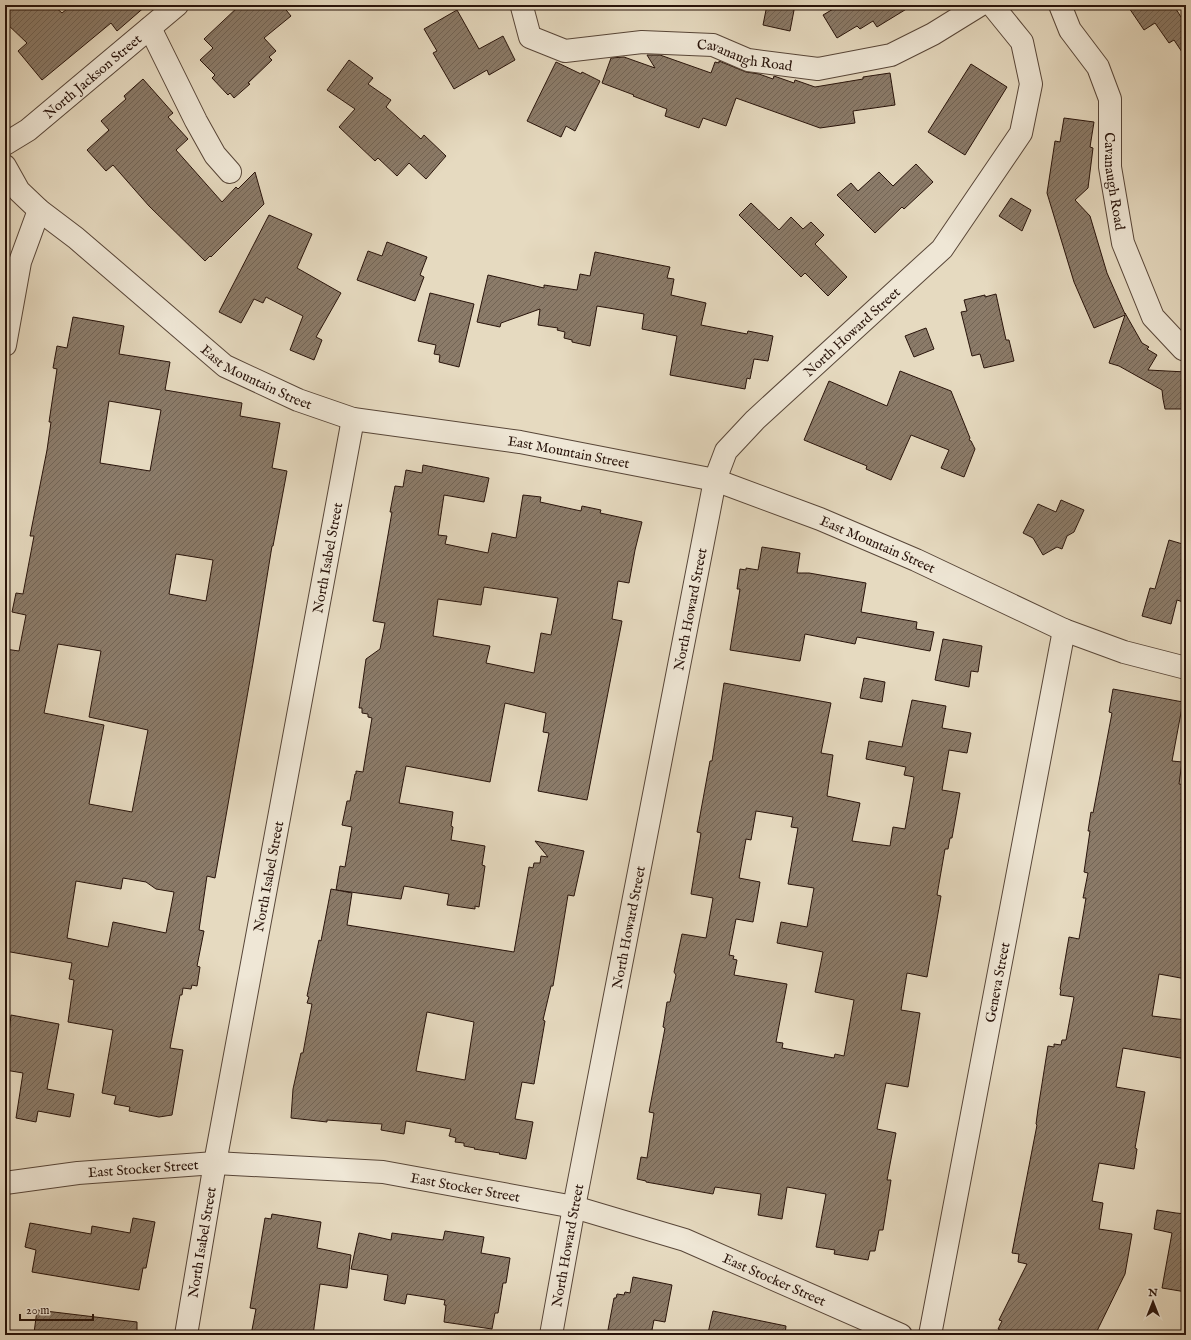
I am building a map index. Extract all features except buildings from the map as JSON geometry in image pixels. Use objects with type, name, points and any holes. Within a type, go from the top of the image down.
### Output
[{"type":"street","name":"North Jackson Street","points":[[5,144],[28,130],[177,5]]},
{"type":"street","name":"Cavanaugh Road","points":[[523,5],[522,7],[530,37],[565,51],[642,42],[713,45],[748,60],[818,69],[891,56],[934,34],[980,5]]},
{"type":"street","name":"North Howard Street","points":[[551,1335],[574,1207],[714,480],[726,451],[755,420],[942,249],[1021,133],[1031,84],[1022,42],[992,5]]},
{"type":"street","name":"Cavanaugh Road","points":[[1060,5],[1070,30],[1098,67],[1110,99],[1110,168],[1123,243],[1153,317],[1183,349],[1186,350]]},
{"type":"street","points":[[150,28],[196,121],[215,155],[230,172]]},
{"type":"street","name":"East Mountain Street","points":[[5,166],[12,191],[76,238],[225,366],[298,400],[353,419],[520,442],[714,480],[820,519],[916,560],[1064,630],[1124,652],[1186,668]]},
{"type":"street","points":[[5,345],[20,262],[39,210]]},
{"type":"street","name":"North Isabel Street","points":[[186,1335],[215,1163],[353,419]]},
{"type":"street","name":"Geneva Street","points":[[930,1335],[1064,630]]},
{"type":"street","name":"East Stocker Street","points":[[5,1183],[78,1173],[215,1163],[383,1172],[574,1207],[686,1240],[901,1335]]}]
